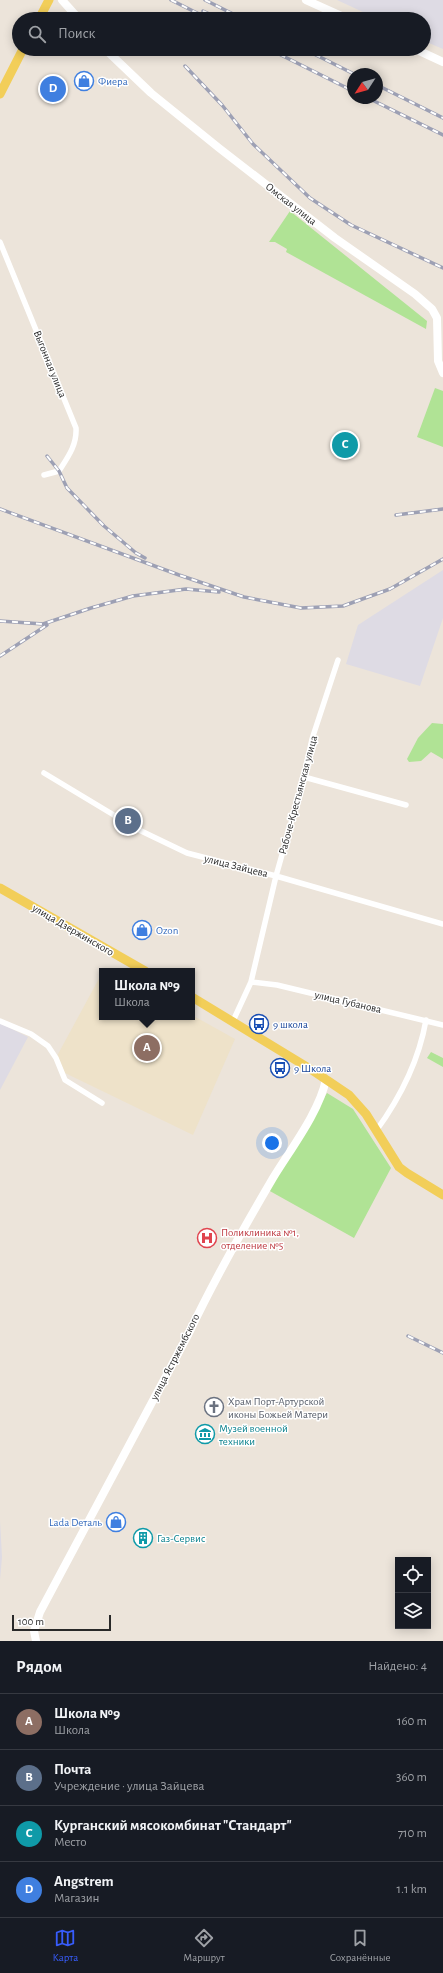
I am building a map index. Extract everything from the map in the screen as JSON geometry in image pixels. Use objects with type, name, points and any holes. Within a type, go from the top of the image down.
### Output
[{"type":"main road","points":[[43,12],[49,0]]},
{"type":"main road","points":[[62,0],[73,12]]},
{"type":"main road","points":[[306,0],[333,12]]},
{"type":"main road","points":[[0,94],[19,56]]},
{"type":"main road","name":"Омская улица","points":[[112,56],[136,80],[188,123],[335,238],[415,294],[432,309],[437,318],[438,361],[443,373]]},
{"type":"main road","points":[[430,56],[443,62]]},
{"type":"main road","name":"улица Дзержинского","points":[[0,888],[140,968]]},
{"type":"main road","points":[[195,1000],[233,1021],[349,1095],[358,1104],[399,1167],[443,1195]]},
{"type":"main road","name":"улица Ястржембского","points":[[36,1640],[34,1631],[40,1612],[189,1333],[206,1296],[266,1190],[318,1104],[326,1079]]},
{"type":"street","name":"Выгонная улица","points":[[0,242],[76,428],[74,446],[59,471],[44,475]]},
{"type":"street","name":"Рабоче-Крестьянская улица","points":[[233,1021],[251,982],[276,876],[304,777],[312,739],[338,660]]},
{"type":"street","name":"улица Зайцева","points":[[44,773],[137,829],[172,848],[187,854],[276,876],[443,924]]},
{"type":"street","points":[[304,777],[406,805]]},
{"type":"street","name":"улица Губанова","points":[[251,982],[277,985],[443,1025]]},
{"type":"street","points":[[376,1131],[393,1107],[419,1051],[426,1020]]},
{"type":"street","points":[[0,1021],[31,1034],[48,1046],[56,1058],[65,1080],[102,1103]]},
{"type":"shaded area","points":[[337,0],[443,0],[443,49],[431,44],[431,12],[363,12]]},
{"type":"shaded area","points":[[443,570],[443,618],[420,686],[346,664],[358,625]]},
{"type":"shaded area","points":[[99,979],[99,1020],[195,1020],[195,1017],[235,1039],[193,1135],[65,1073],[57,1056]]},
{"type":"shaded area","points":[[0,1023],[28,1037],[0,1090]]},
{"type":"shaded area","points":[[0,1520],[2,1557],[0,1580]]},
{"type":"green space","points":[[290,211],[427,321],[426,329],[286,252],[287,249],[275,242],[269,242]]},
{"type":"green space","points":[[435,388],[443,391],[443,447],[417,437]]},
{"type":"green space","points":[[432,723],[443,724],[443,759],[431,752],[421,761],[409,762],[407,759],[418,738]]},
{"type":"green space","points":[[431,1052],[443,1058],[443,1067],[427,1058]]},
{"type":"green space","points":[[327,1093],[353,1109],[391,1168],[354,1238],[268,1190]]},
{"type":"railway","points":[[171,0],[195,12]]},
{"type":"railway","points":[[205,0],[229,12]]},
{"type":"railway","points":[[283,56],[347,88]]},
{"type":"railway","points":[[318,56],[347,70]]},
{"type":"railway","points":[[185,66],[222,105],[253,144],[310,198],[351,225],[443,268]]},
{"type":"railway","points":[[383,88],[443,118]]},
{"type":"railway","points":[[380,104],[443,135]]},
{"type":"railway","points":[[47,456],[59,471],[67,488],[104,526],[136,553],[145,558]]},
{"type":"railway","points":[[0,509],[179,575],[244,597],[301,608],[343,606],[390,589],[443,559]]},
{"type":"railway","points":[[396,515],[443,509]]},
{"type":"railway","points":[[0,621],[43,624],[133,596],[186,589],[219,592]]},
{"type":"railway","points":[[0,656],[47,625]]},
{"type":"railway","points":[[408,1336],[443,1353]]},
{"type":"place","name":"Фиера","points":[[84,81]]},
{"type":"place","name":"Angstrem","points":[[53,89]]},
{"type":"place","name":"Курганский мясокомбинат \"Стандарт\"","points":[[345,445]]},
{"type":"place","name":"Почта","points":[[128,821]]},
{"type":"place","name":"Ozon","points":[[142,930]]},
{"type":"place","name":"9 школа","points":[[259,1024]]},
{"type":"place","name":"Школа №9","points":[[147,1048]]},
{"type":"place","name":"9 Школа","points":[[280,1068]]},
{"type":"place","name":"Поликлиника №1, отделение №5","points":[[207,1238]]},
{"type":"place","name":"Храм Порт-Артурской иконы Божьей Матери","points":[[214,1407]]},
{"type":"place","name":"Музей военной техники","points":[[205,1434]]},
{"type":"place","name":"Lada Dеталь","points":[[116,1522]]},
{"type":"place","name":"Газ-Сервис","points":[[143,1538]]}]
